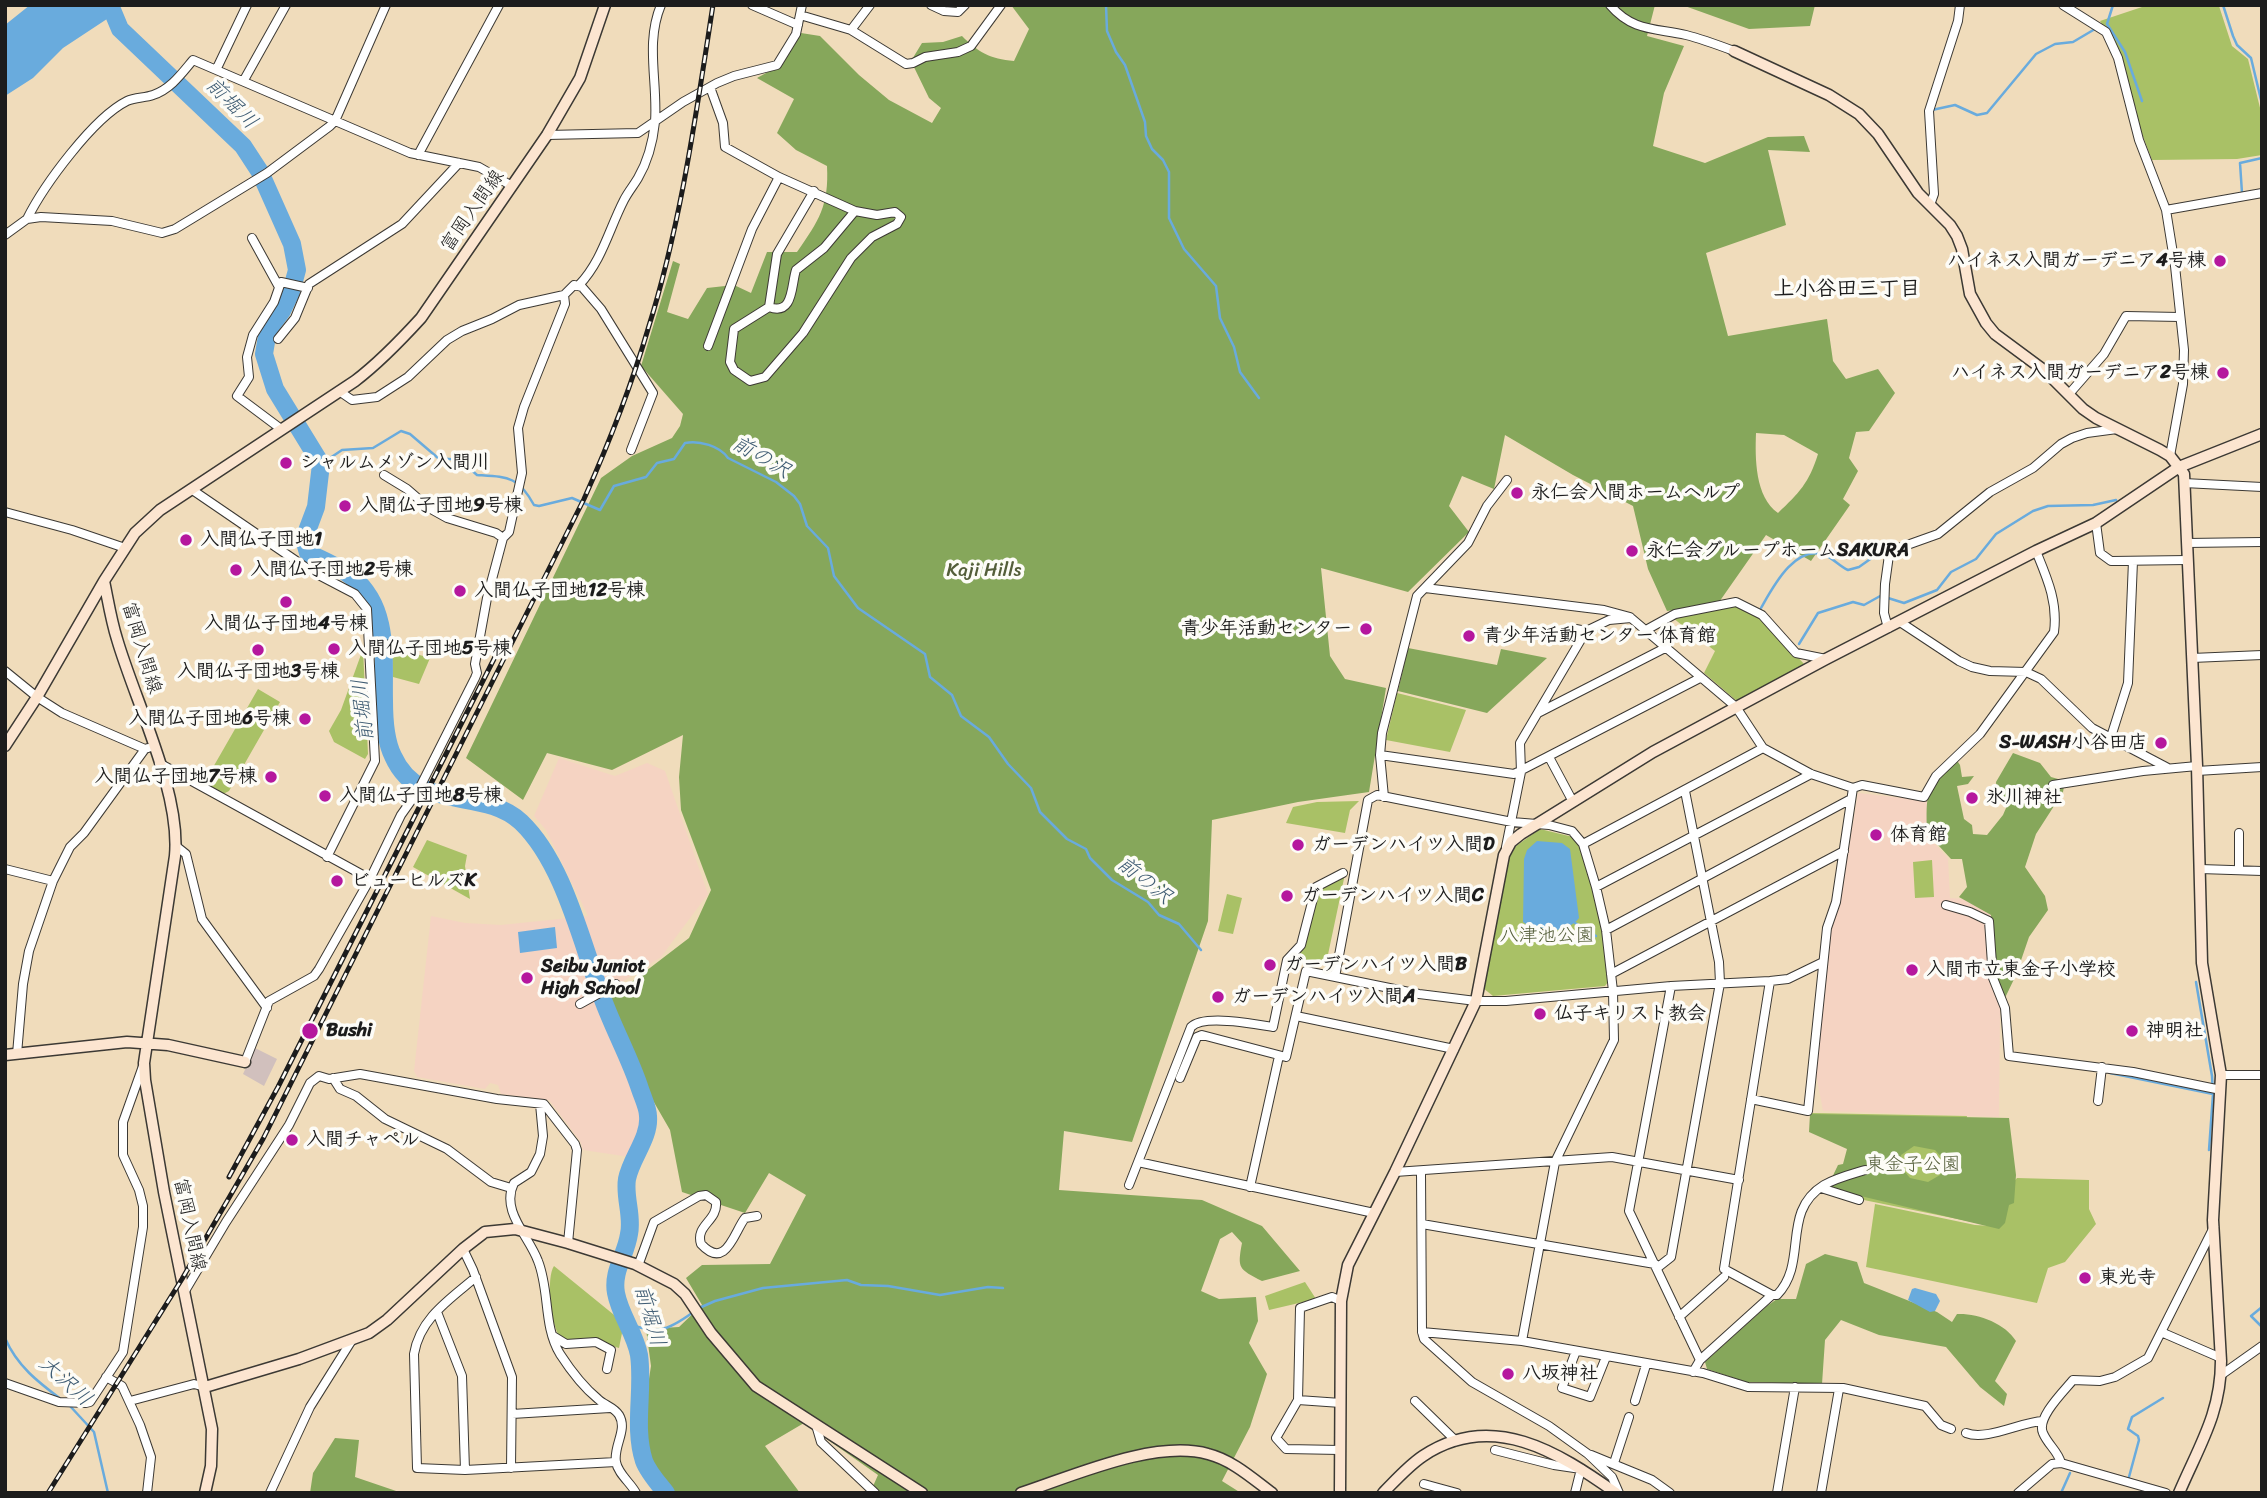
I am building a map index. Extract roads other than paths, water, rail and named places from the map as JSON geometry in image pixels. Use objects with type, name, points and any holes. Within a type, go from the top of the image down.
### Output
[{"type":"street","points":[[217,68],[247,5]]},
{"type":"street","points":[[244,80],[286,5]]},
{"type":"street","points":[[27,219],[41,217],[112,221],[162,233],[175,229],[267,173],[335,121],[386,5]]},
{"type":"street","points":[[418,155],[499,5]]},
{"type":"street","name":"富岡入間線","points":[[205,1493],[212,1452],[212,1429],[163,1192],[144,1063],[176,846],[171,805],[159,763],[149,747],[116,638],[104,581],[135,533],[160,510],[380,362],[421,318],[547,135],[580,78],[605,5]]},
{"type":"street","points":[[5,671],[62,713],[149,747],[84,833],[70,847],[53,881],[29,951],[11,1054],[106,1043],[147,1043],[245,1062],[269,1001],[314,976],[319,969],[370,879],[401,816],[423,782],[477,673],[475,664],[487,598],[503,538],[509,532],[520,485],[518,428],[524,407],[565,304],[564,295],[568,288],[579,285],[588,276],[624,199],[649,154],[655,122],[652,35],[661,5]]},
{"type":"street","points":[[752,5],[798,25]]},
{"type":"street","points":[[850,30],[870,5]]},
{"type":"street","points":[[931,5],[952,12],[958,12],[965,5]]},
{"type":"street","points":[[547,135],[638,133],[710,87],[734,76],[777,65],[796,34],[801,10],[850,30],[900,62],[913,63],[925,57],[958,52],[971,46],[1001,5]]},
{"type":"street","points":[[1610,5],[1625,19],[1647,29],[1682,34],[1734,51],[1829,95],[1858,114],[1878,134],[1908,181],[1957,236],[1970,294],[1986,323],[2007,344],[2045,371],[2096,418],[2170,456],[2184,474],[2197,768],[2202,963],[2221,1074],[2214,1227],[2221,1375],[2216,1411],[2182,1492]]},
{"type":"street","points":[[1930,205],[1934,194],[1929,111],[1958,21],[1960,5]]},
{"type":"street","points":[[2063,5],[2106,32],[2118,58],[2139,140],[2166,210],[2184,351],[2183,384],[2170,456]]},
{"type":"street","points":[[5,235],[27,219],[38,198],[98,123],[127,101],[153,96],[168,87],[192,60],[217,68],[418,155],[479,167],[512,186]]},
{"type":"street","points":[[710,87],[723,124],[725,147],[779,177],[855,211],[877,215],[895,212],[901,217],[897,225],[872,237],[851,258],[803,333],[765,377],[750,381],[734,370],[730,362],[734,328]]},
{"type":"street","points":[[278,339],[295,318],[304,287],[402,224],[459,163]]},
{"type":"street","points":[[708,346],[752,229],[779,177]]},
{"type":"street","points":[[769,307],[777,254],[814,191]]},
{"type":"street","points":[[2166,210],[2262,193]]},
{"type":"street","points":[[716,325],[734,328],[769,307],[777,309],[788,302],[794,290],[796,270],[824,248],[855,211]]},
{"type":"street","points":[[252,238],[279,287]]},
{"type":"street","points":[[290,423],[237,396],[249,377],[247,357],[253,335],[274,302],[281,282],[304,287]]},
{"type":"street","points":[[579,285],[601,309],[653,393],[631,450]]},
{"type":"street","points":[[340,391],[352,400],[377,397],[408,377],[447,340],[462,331],[519,304],[564,295]]},
{"type":"street","points":[[2069,394],[2104,355],[2126,316],[2180,317]]},
{"type":"street","points":[[1888,628],[1884,613],[1889,555],[1896,549],[1938,534],[1990,492],[2033,468],[2061,444],[2072,438],[2117,429]]},
{"type":"street","points":[[1504,855],[1516,837],[1653,752],[1826,659],[2096,523],[2179,467],[2262,434]]},
{"type":"street","points":[[384,475],[438,513],[496,533],[503,538]]},
{"type":"street","points":[[1384,797],[1380,755],[1382,733],[1417,596],[1468,543],[1487,506],[1507,480]]},
{"type":"street","points":[[2184,483],[2262,487]]},
{"type":"street","points":[[191,489],[311,571],[355,594],[367,609],[375,761],[327,857]]},
{"type":"street","points":[[5,512],[125,548]]},
{"type":"street","points":[[2096,523],[2100,553],[2111,561],[2188,560]]},
{"type":"street","points":[[2187,543],[2262,542]]},
{"type":"street","points":[[1425,588],[1604,610],[1631,618],[1736,707],[1763,748],[1811,774],[1853,788],[1862,785],[1924,797],[1936,776],[1974,741],[2054,632],[2056,620],[2053,593],[2036,551]]},
{"type":"street","points":[[2110,740],[2128,682],[2133,561]]},
{"type":"street","points":[[5,746],[37,697],[104,581]]},
{"type":"street","points":[[1646,631],[1675,614],[1736,602],[1762,615],[1796,653],[1826,659]]},
{"type":"street","points":[[1340,1493],[1342,1301],[1348,1265],[1476,1001],[1521,772],[1520,743],[1586,631],[1609,620],[1631,618]]},
{"type":"street","points":[[1900,622],[1972,667],[1990,671],[2026,672],[2041,679],[2056,691],[2083,722],[2110,740],[2168,768]]},
{"type":"street","points":[[1565,631],[1586,631]]},
{"type":"street","points":[[370,646],[396,644]]},
{"type":"street","points":[[1538,713],[1667,647]]},
{"type":"street","points":[[2192,658],[2262,655]]},
{"type":"street","points":[[1380,755],[1514,774],[1700,678]]},
{"type":"street","points":[[1583,844],[1763,748]]},
{"type":"street","points":[[1549,757],[1572,800]]},
{"type":"street","points":[[159,763],[370,879]]},
{"type":"street","points":[[2053,785],[2168,768],[2262,767]]},
{"type":"street","points":[[1597,887],[1811,774]]},
{"type":"street","points":[[1751,1099],[1808,1111],[1826,928],[1836,902],[1853,788]]},
{"type":"street","points":[[1422,1224],[1656,1266],[1671,1256],[1720,983],[1720,969],[1685,791]]},
{"type":"street","points":[[1335,977],[1368,800],[1377,795],[1512,822],[1549,825],[1572,831],[1583,844],[1597,887],[1606,930],[1614,991],[1614,1040],[1555,1162],[1522,1341]]},
{"type":"street","points":[[1606,930],[1851,799]]},
{"type":"street","points":[[2239,833],[2239,870]]},
{"type":"street","points":[[176,846],[186,854],[202,919],[267,1008]]},
{"type":"street","points":[[1611,974],[1844,851]]},
{"type":"street","points":[[5,869],[53,881]]},
{"type":"street","points":[[2200,869],[2262,871]]},
{"type":"street","points":[[1129,1185],[1191,1027],[1197,1022],[1243,1022],[1273,1027],[1287,960],[1301,945],[1316,887],[1343,873]]},
{"type":"street","points":[[1946,905],[1970,912],[1989,922],[1993,978],[2005,1008],[2009,1056],[2102,1067],[2221,1090]]},
{"type":"street","points":[[1180,1078],[1197,1037],[1202,1035],[1286,1057],[1306,971],[1419,994],[1476,1001],[1788,979],[1823,962]]},
{"type":"street","points":[[1770,981],[1724,1269],[1772,1295]]},
{"type":"street","points":[[580,1004],[616,984]]},
{"type":"street","points":[[1671,986],[1629,1211],[1700,1360]]},
{"type":"street","points":[[1296,1016],[1454,1049]]},
{"type":"street","points":[[1250,1187],[1279,1056]]},
{"type":"street","points":[[5,1383],[59,1402],[90,1402],[123,1352],[143,1227],[143,1206],[139,1190],[123,1155],[123,1122],[144,1063]]},
{"type":"street","points":[[2098,1101],[2102,1067]]},
{"type":"street","points":[[185,1291],[289,1125],[310,1083],[318,1076],[333,1078],[360,1074],[497,1099],[544,1104],[551,1110],[577,1150],[568,1243]]},
{"type":"street","points":[[2221,1074],[2262,1074]]},
{"type":"street","points":[[333,1078],[340,1089],[356,1096],[385,1119],[446,1149],[491,1182],[511,1188]]},
{"type":"street","points":[[540,1104],[543,1136],[540,1154],[531,1172],[518,1179],[511,1188],[509,1199],[522,1231],[536,1253],[544,1277],[548,1318],[558,1350],[576,1378],[599,1400],[618,1413],[623,1424],[616,1450],[616,1462],[636,1493]]},
{"type":"street","points":[[1395,1172],[1612,1157],[1738,1180]]},
{"type":"street","points":[[1138,1162],[1374,1213]]},
{"type":"street","points":[[1693,1372],[1700,1360],[1772,1295],[1777,1295],[1789,1280],[1797,1220],[1810,1197],[1821,1188],[1865,1170]]},
{"type":"street","points":[[1421,1172],[1424,1339],[1472,1382],[1549,1426],[1588,1454],[1612,1477],[1617,1493]]},
{"type":"street","points":[[1821,1188],[1859,1200]]},
{"type":"street","points":[[637,1265],[654,1222],[699,1196],[706,1195],[716,1202],[714,1216],[700,1232],[701,1244],[709,1251],[719,1253],[728,1248],[745,1218],[757,1216]]},
{"type":"street","points":[[2061,1463],[2059,1454],[2043,1433],[2044,1416],[2073,1380],[2100,1381],[2115,1377],[2148,1358],[2214,1227]]},
{"type":"street","points":[[130,1401],[194,1384],[205,1387],[299,1359],[369,1334],[485,1232],[502,1229],[522,1231],[637,1265],[674,1284],[756,1386],[922,1493]]},
{"type":"street","points":[[463,1249],[476,1277],[512,1377],[511,1468]]},
{"type":"street","points":[[476,1277],[426,1321],[417,1338],[414,1354],[416,1468],[511,1468],[616,1462]]},
{"type":"street","points":[[1679,1317],[1724,1277]]},
{"type":"street","points":[[1340,1450],[1286,1449],[1276,1438],[1298,1400],[1300,1308],[1332,1297],[1342,1301]]},
{"type":"street","points":[[437,1312],[462,1376],[465,1469]]},
{"type":"street","points":[[1422,1332],[1522,1341],[1703,1373],[1748,1387],[1839,1389],[1925,1406],[1941,1425],[1951,1429]]},
{"type":"street","points":[[2161,1332],[2221,1358]]},
{"type":"street","points":[[553,1336],[566,1344],[596,1342],[611,1350],[607,1369]]},
{"type":"street","points":[[270,1493],[310,1407],[352,1340]]},
{"type":"street","points":[[2221,1375],[2262,1346]]},
{"type":"street","points":[[1576,1351],[1562,1388],[1590,1397],[1606,1357]]},
{"type":"street","points":[[1635,1401],[1646,1364]]},
{"type":"street","points":[[106,1377],[122,1386],[151,1457],[147,1493]]},
{"type":"street","points":[[1777,1493],[1795,1387]]},
{"type":"street","points":[[1821,1493],[1839,1389]]},
{"type":"street","points":[[1298,1400],[1341,1403]]},
{"type":"street","points":[[1415,1401],[1457,1441]]},
{"type":"street","points":[[512,1414],[612,1408]]},
{"type":"street","points":[[1614,1463],[1629,1417]]},
{"type":"street","points":[[1966,1433],[1977,1435],[2043,1421]]},
{"type":"street","points":[[816,1425],[821,1442],[875,1493]]},
{"type":"street","points":[[1382,1493],[1422,1456],[1457,1441],[1492,1435],[1510,1436],[1534,1444],[1581,1469],[1617,1493]]},
{"type":"street","points":[[1021,1493],[1136,1456],[1169,1450],[1198,1451],[1226,1460],[1272,1493]]},
{"type":"street","points":[[1495,1450],[1581,1469]]},
{"type":"street","points":[[1588,1454],[1652,1480],[1670,1493]]},
{"type":"street","points":[[2018,1493],[2052,1464],[2061,1463],[2166,1493]]},
{"type":"street","points":[[1575,1493],[1581,1469]]},
{"type":"street","points":[[1424,1484],[1457,1493]]},
{"type":"water","points":[[30,5],[119,5],[110,17],[63,48],[33,78],[5,96],[5,25]]},
{"type":"water","points":[[1537,841],[1562,843],[1570,849],[1579,918],[1567,927],[1544,930],[1523,922],[1524,859],[1527,850]]},
{"type":"water","points":[[555,927],[557,948],[520,953],[518,932]]},
{"type":"water","points":[[1915,1288],[1936,1294],[1940,1301],[1935,1311],[1930,1312],[1908,1300]]},
{"type":"waterway","name":"前堀川","points":[[110,5],[120,29],[243,146],[260,172],[292,244],[297,270],[282,311],[268,330],[264,354],[275,389],[321,464],[316,507],[304,539],[308,553],[352,577],[364,589],[379,618],[385,722],[393,756],[404,774],[418,786],[505,811],[521,822],[536,839],[549,859],[570,904],[606,1009],[636,1077],[647,1110],[648,1124],[627,1179],[630,1227],[615,1285],[618,1301],[639,1355],[639,1435],[644,1461],[666,1493]]},
{"type":"waterway","points":[[1106,5],[1107,31],[1125,65],[1145,122],[1146,136],[1169,172],[1169,218],[1184,249],[1216,286],[1220,318],[1234,347],[1240,372],[1259,398]]},
{"type":"waterway","points":[[2113,5],[2107,24],[2125,52],[2142,101]]},
{"type":"waterway","points":[[2223,5],[2237,45],[2251,58],[2262,104]]},
{"type":"waterway","points":[[1932,110],[1955,105],[1977,115],[1987,113],[2036,54],[2055,44],[2073,42],[2095,29]]},
{"type":"waterway","points":[[2242,193],[2240,163],[2262,158]]},
{"type":"waterway","name":"前の沢","points":[[321,464],[342,450],[373,448],[401,431],[410,434],[438,458],[460,460],[477,475],[497,476],[517,483],[534,505],[572,498],[600,510],[614,486],[646,477],[657,463],[674,459],[685,443],[696,442],[715,447],[728,458],[776,482],[794,496],[800,504],[807,526],[828,548],[834,576],[858,608],[925,654],[930,677],[952,695],[961,716],[989,737],[1008,764],[1031,788],[1040,812],[1067,839],[1086,849],[1090,858],[1112,880],[1148,902],[1159,915],[1179,924],[1201,950]]},
{"type":"waterway","points":[[1888,598],[1904,603],[1937,590],[1951,572],[1976,559],[1996,534],[2033,511],[2048,506],[2093,505],[2116,500]]},
{"type":"waterway","points":[[1761,608],[1786,570],[1804,556],[1814,553],[1825,555],[1848,570],[1859,567],[1876,555]]},
{"type":"waterway","points":[[1799,644],[1818,613],[1853,602],[1864,605],[1882,595]]},
{"type":"waterway","points":[[1575,923],[1596,936]]},
{"type":"waterway","points":[[2196,982],[2212,1076],[2209,1150]]},
{"type":"waterway","points":[[2110,1073],[2213,1094]]},
{"type":"waterway","points":[[697,1309],[715,1301],[763,1288],[847,1280],[861,1285],[888,1286],[940,1295],[988,1287],[1003,1288]]},
{"type":"waterway","points":[[2262,1307],[2251,1316],[2262,1327]]},
{"type":"waterway","points":[[627,1323],[646,1329],[661,1329],[692,1313]]},
{"type":"waterway","name":"大沢川","points":[[5,1338],[22,1365],[62,1400]]},
{"type":"waterway","points":[[2129,1477],[2139,1440],[2138,1436],[2128,1429],[2132,1417],[2163,1398]]},
{"type":"waterway","name":"大沢川","points":[[70,1406],[94,1432],[108,1493]]},
{"type":"waterway","points":[[2061,1493],[2070,1473]]},
{"type":"railway","points":[[48,1493],[182,1279],[263,1139],[584,499],[627,394],[660,289],[687,168],[713,5]]},
{"type":"railway","points":[[229,1177],[278,1087],[500,647]]},
{"type":"place","name":"ハイネス入間ガーデニア4号棟","points":[[2220,261]]},
{"type":"place","name":"ハイネス入間ガーデニア2号棟","points":[[2223,373]]},
{"type":"place","name":"シャルムメゾン入間川","points":[[286,463]]},
{"type":"place","name":"永仁会入間ホームヘルプ","points":[[1517,493]]},
{"type":"place","name":"入間仏子団地9号棟","points":[[345,506]]},
{"type":"place","name":"入間仏子団地1","points":[[186,540]]},
{"type":"place","name":"永仁会グループホームSAKURA","points":[[1632,551]]},
{"type":"place","name":"入間仏子団地2号棟","points":[[236,570]]},
{"type":"place","name":"入間仏子団地12号棟","points":[[460,591]]},
{"type":"place","name":"入間仏子団地4号棟","points":[[286,602]]},
{"type":"place","name":"青少年活動センター","points":[[1366,629]]},
{"type":"place","name":"青少年活動センター 体育館","points":[[1469,636]]},
{"type":"place","name":"入間仏子団地5号棟","points":[[334,649]]},
{"type":"place","name":"入間仏子団地3号棟","points":[[258,650]]},
{"type":"place","name":"入間仏子団地6号棟","points":[[305,719]]},
{"type":"place","name":"S-WASH小谷田店","points":[[2161,743]]},
{"type":"place","name":"入間仏子団地7号棟","points":[[271,777]]},
{"type":"place","name":"入間仏子団地8号棟","points":[[325,796]]},
{"type":"place","name":"氷川神社","points":[[1972,798]]},
{"type":"place","name":"体育館","points":[[1876,835]]},
{"type":"place","name":"ガーデンハイツ入間D","points":[[1298,845]]},
{"type":"place","name":"ビューヒルズK","points":[[337,881]]},
{"type":"place","name":"ガーデンハイツ入間C","points":[[1287,896]]},
{"type":"place","name":"ガーデンハイツ入間B","points":[[1270,965]]},
{"type":"place","name":"入間市立東金子小学校","points":[[1912,970]]},
{"type":"place","name":"Seibu Juniot High School","points":[[527,978]]},
{"type":"place","name":"ガーデンハイツ入間A","points":[[1218,997]]},
{"type":"place","name":"仏子キリスト教会","points":[[1540,1014]]},
{"type":"place","name":"Bushi","points":[[310,1031]]},
{"type":"place","name":"神明社","points":[[2132,1031]]},
{"type":"place","name":"入間チャペル","points":[[292,1140]]},
{"type":"place","name":"東光寺","points":[[2085,1278]]},
{"type":"place","name":"八坂神社","points":[[1508,1374]]},
{"type":"district","name":"上小谷田三丁目","points":[[1847,290]]},
{"type":"park label","name":"Kaji Hills","points":[[984,571]]},
{"type":"park label","name":"八津池公園","points":[[1547,936]]},
{"type":"park label","name":"東金子公園","points":[[1913,1165]]}]
